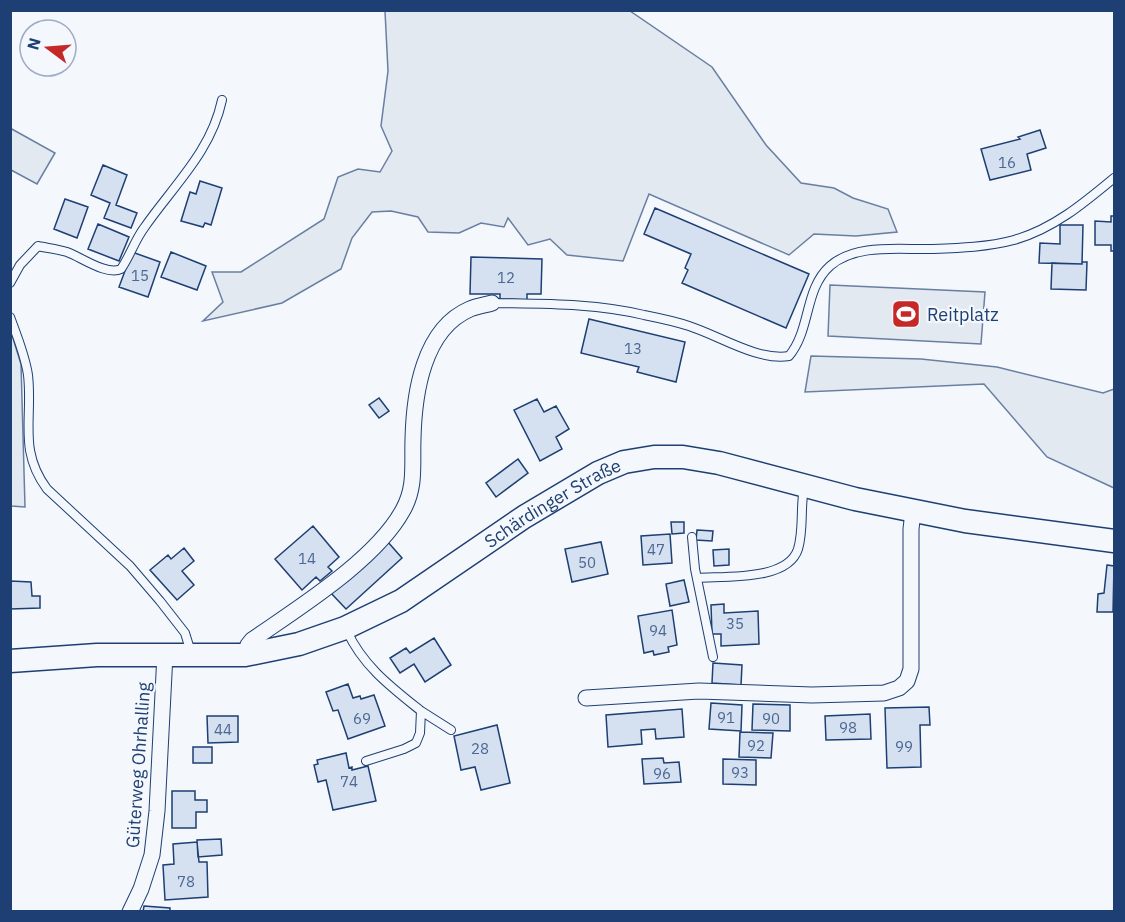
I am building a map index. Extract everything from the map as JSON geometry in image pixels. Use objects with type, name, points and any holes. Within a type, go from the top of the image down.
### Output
[{"type":"main road","name":"Schärdinger Straße","points":[[10,661],[98,655],[245,655],[299,644],[345,628],[401,601],[543,505],[598,473],[624,462],[654,457],[683,458],[719,464],[913,512],[1029,531],[1114,541]]},
{"type":"street","points":[[245,655],[252,640],[320,593],[368,552],[402,513],[410,496],[413,479],[414,412],[421,375],[429,353],[440,334],[454,318],[471,308],[492,303]]},
{"type":"street","points":[[586,698],[699,691],[885,693],[898,688],[907,681],[911,669],[910,529],[913,512]]},
{"type":"street","name":"Güterweg Ohrhalling","points":[[130,912],[141,890],[152,855],[157,811],[165,654]]},
{"type":"lane","points":[[10,283],[20,265],[38,246],[69,253],[108,271],[121,269],[142,230],[203,150],[216,123],[222,100]]},
{"type":"lane","points":[[492,303],[587,305],[641,314],[688,326],[759,353],[777,358],[789,356],[796,348],[813,290],[824,272],[843,256],[866,251],[980,246],[1013,240],[1061,219],[1114,178]]},
{"type":"lane","points":[[10,316],[28,374],[28,445],[38,477],[47,489],[130,566],[160,601],[185,633],[189,654]]},
{"type":"lane","points":[[697,578],[776,571],[792,561],[801,537],[801,501],[805,486]]},
{"type":"lane","points":[[692,537],[697,578],[713,657]]},
{"type":"lane","points":[[345,628],[355,649],[380,678],[421,711],[451,730]]},
{"type":"lane","points":[[366,761],[416,743],[420,733],[421,711]]},
{"type":"shaded area","points":[[385,11],[630,11],[712,67],[766,145],[801,183],[834,188],[853,198],[888,209],[897,232],[856,236],[814,234],[789,255],[649,194],[623,261],[567,255],[550,239],[528,245],[508,218],[504,227],[481,223],[459,233],[428,232],[418,217],[391,211],[372,212],[352,238],[341,269],[282,303],[203,321],[223,302],[212,272],[241,272],[324,219],[338,177],[358,169],[380,172],[392,151],[381,126],[388,71]]},
{"type":"shaded area","points":[[10,128],[55,153],[37,184],[11,170]]},
{"type":"shaded area","name":"Reitplatz","points":[[830,285],[985,292],[981,344],[828,336]]},
{"type":"shaded area","points":[[10,329],[21,364],[25,507],[11,506]]},
{"type":"shaded area","points":[[811,356],[921,359],[997,367],[1103,393],[1114,389],[1114,488],[1047,457],[984,384],[805,392]]},
{"type":"building","points":[[1040,130],[1046,148],[1027,154],[1031,170],[990,180],[981,149],[1020,139],[1018,137]]},
{"type":"building","points":[[103,165],[127,175],[116,205],[137,213],[131,228],[104,218],[110,203],[91,195]]},
{"type":"building","points":[[200,181],[222,188],[211,225],[205,223],[203,227],[181,221],[190,192],[196,194]]},
{"type":"building","points":[[65,199],[88,207],[77,238],[54,229]]},
{"type":"building","points":[[655,208],[809,274],[786,328],[682,283],[688,270],[685,268],[691,254],[644,234]]},
{"type":"building","points":[[1111,216],[1114,216],[1114,251],[1111,251],[1111,245],[1095,245],[1095,221],[1111,222]]},
{"type":"building","points":[[98,224],[129,237],[119,261],[88,249]]},
{"type":"building","points":[[1060,225],[1083,225],[1082,264],[1039,263],[1040,243],[1060,244]]},
{"type":"building","points":[[132,252],[160,262],[148,297],[119,287]]},
{"type":"building","points":[[171,252],[206,266],[197,290],[161,277]]},
{"type":"building","points":[[471,257],[542,259],[541,294],[527,294],[527,300],[500,299],[500,294],[470,294]]},
{"type":"building","points":[[1082,262],[1087,262],[1086,290],[1051,289],[1052,263],[1082,264]]},
{"type":"building","points":[[589,319],[685,342],[676,382],[637,372],[639,367],[581,353]]},
{"type":"building","points":[[379,398],[389,411],[379,418],[369,405]]},
{"type":"building","points":[[537,399],[544,412],[556,406],[569,429],[556,437],[562,449],[540,461],[514,410]]},
{"type":"building","points":[[518,459],[528,473],[496,497],[486,483]]},
{"type":"building","points":[[671,522],[684,522],[684,533],[672,534]]},
{"type":"building","points":[[313,526],[339,557],[328,567],[332,571],[320,581],[316,577],[302,590],[275,559]]},
{"type":"building","points":[[697,530],[713,531],[712,541],[696,540]]},
{"type":"building","points":[[670,534],[672,563],[643,565],[641,536]]},
{"type":"building","points":[[387,541],[402,558],[346,609],[330,592]]},
{"type":"building","points":[[601,542],[608,574],[572,582],[565,549]]},
{"type":"building","points":[[184,548],[194,561],[182,571],[194,585],[177,600],[150,570],[168,555],[171,559]]},
{"type":"building","points":[[729,549],[729,565],[714,566],[713,550]]},
{"type":"building","points":[[1107,565],[1114,566],[1113,612],[1097,612],[1098,594],[1104,593]]},
{"type":"building","points":[[684,580],[689,602],[670,606],[666,584]]},
{"type":"building","points":[[10,581],[31,582],[32,596],[40,596],[40,608],[10,609]]},
{"type":"building","points":[[724,604],[724,613],[758,611],[759,644],[721,646],[721,634],[712,634],[711,605]]},
{"type":"building","points":[[672,610],[677,645],[668,647],[669,652],[654,655],[653,651],[644,653],[638,616]]},
{"type":"building","points":[[434,638],[451,665],[425,682],[414,664],[400,673],[390,658],[406,648],[410,653]]},
{"type":"building","points":[[713,663],[742,665],[741,685],[712,683]]},
{"type":"building","points":[[348,684],[353,698],[360,696],[361,699],[374,695],[385,726],[348,739],[338,710],[333,711],[326,692]]},
{"type":"building","points":[[711,703],[742,705],[741,731],[709,729]]},
{"type":"building","points":[[753,704],[790,705],[790,731],[752,730]]},
{"type":"building","points":[[929,707],[930,725],[920,725],[921,767],[887,768],[885,708]]},
{"type":"building","points":[[682,709],[684,737],[656,739],[655,729],[641,730],[642,744],[608,747],[606,715]]},
{"type":"building","points":[[870,714],[871,739],[826,740],[825,716]]},
{"type":"building","points":[[207,716],[238,716],[238,742],[208,743]]},
{"type":"building","points":[[497,725],[510,783],[481,790],[475,767],[461,770],[454,736]]},
{"type":"building","points":[[740,732],[773,733],[771,758],[739,757]]},
{"type":"building","points":[[193,747],[212,747],[212,763],[193,763]]},
{"type":"building","points":[[346,753],[349,768],[352,767],[352,770],[368,766],[376,801],[333,810],[326,780],[318,782],[314,765],[318,764],[317,760]]},
{"type":"building","points":[[663,758],[664,763],[679,762],[681,782],[644,784],[642,759]]},
{"type":"building","points":[[723,759],[756,760],[756,785],[723,784]]},
{"type":"building","points":[[172,791],[195,791],[195,800],[207,800],[207,812],[196,812],[196,828],[172,828]]},
{"type":"building","points":[[221,839],[222,855],[198,857],[197,840]]},
{"type":"building","points":[[197,842],[199,862],[207,862],[208,897],[165,900],[163,865],[174,864],[173,844]]},
{"type":"building","points":[[144,906],[170,908],[170,912],[143,912]]},
{"type":"place","name":"Reitplatz","points":[[906,314]]}]
